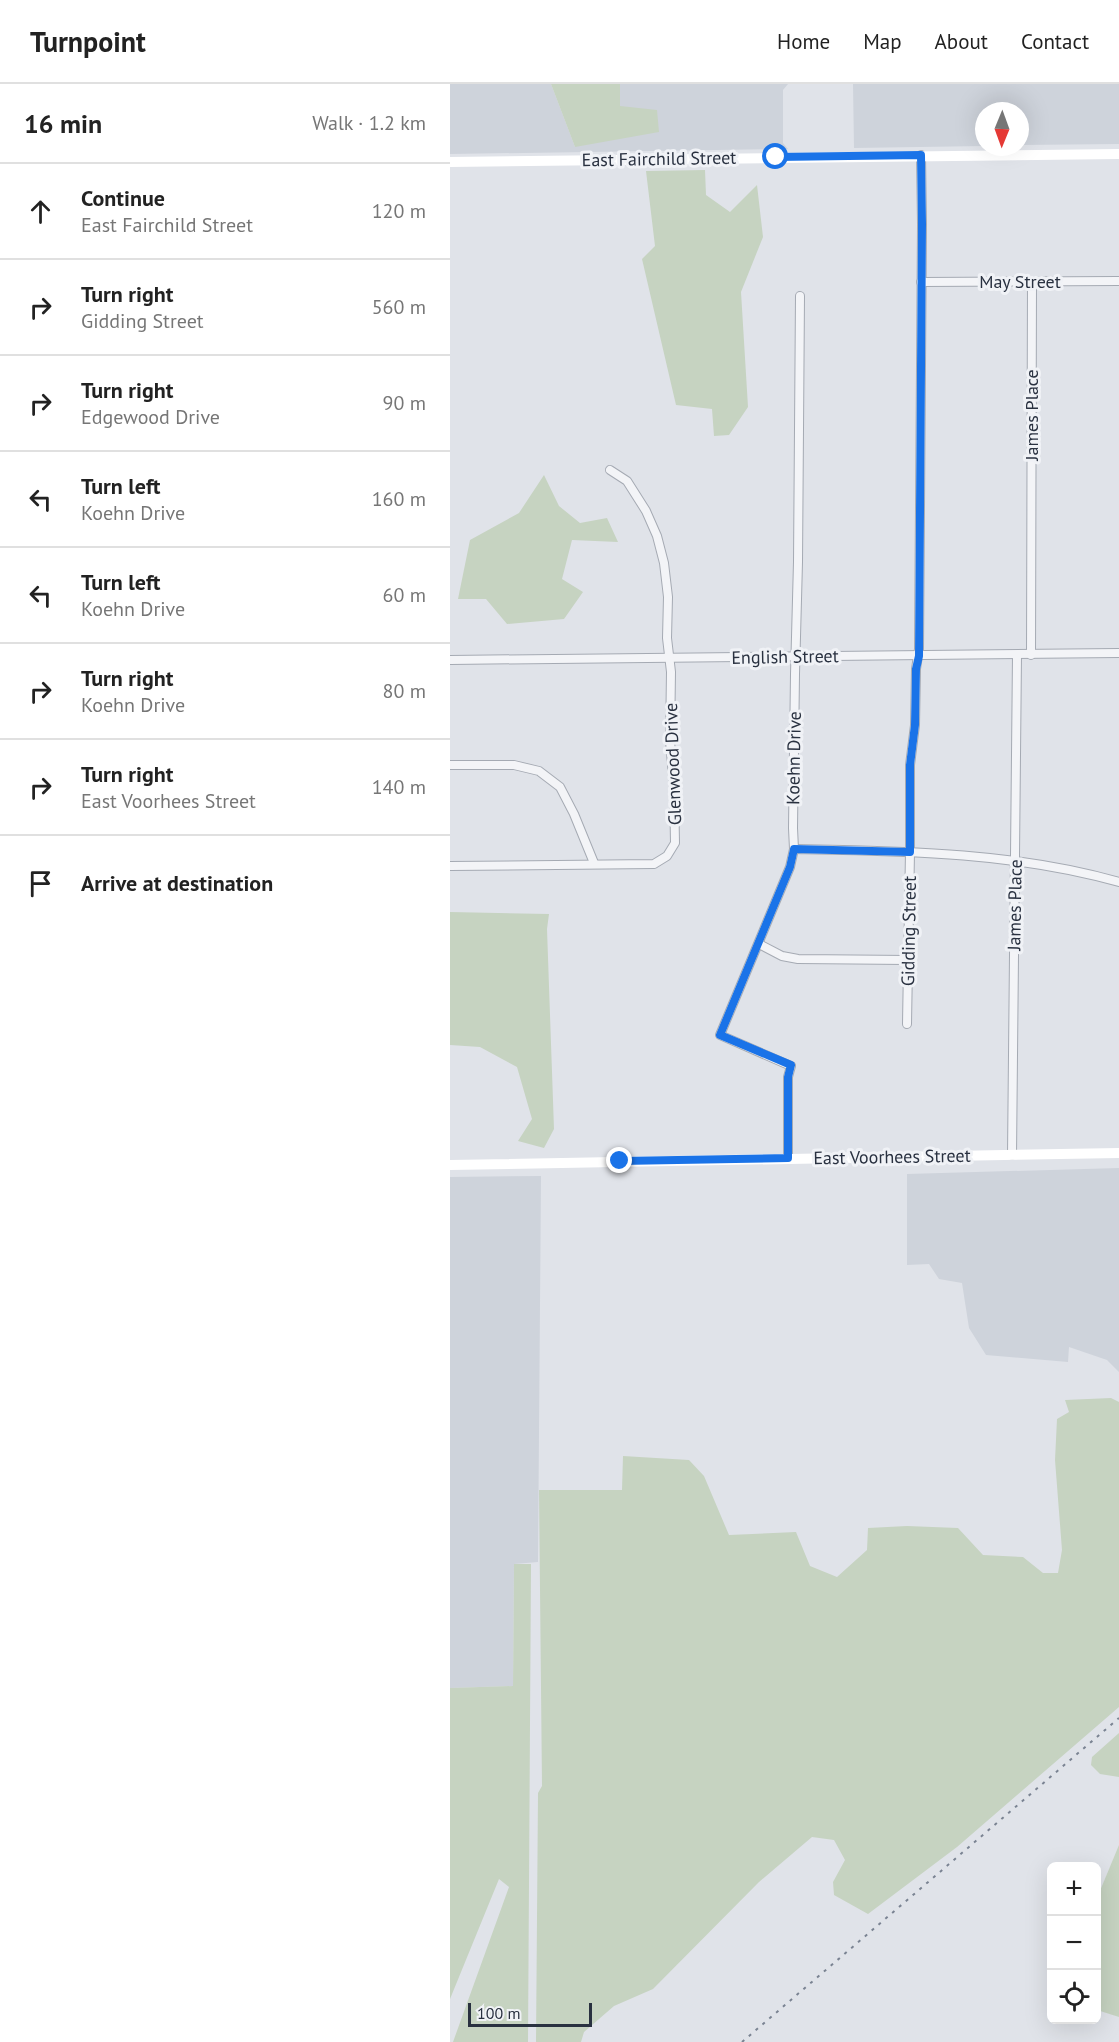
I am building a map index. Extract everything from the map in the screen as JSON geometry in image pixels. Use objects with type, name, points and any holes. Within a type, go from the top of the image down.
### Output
[{"type":"main road","name":"East Fairchild Street","points":[[450,162],[1119,153]]},
{"type":"main road","name":"East Voorhees Street","points":[[450,1165],[1119,1153]]},
{"type":"street","name":"Gidding Street","points":[[907,1024],[910,765],[915,725],[916,669],[919,656],[921,155]]},
{"type":"street","name":"May Street","points":[[921,282],[1119,281]]},
{"type":"street","name":"James Place","points":[[1031,655],[1032,282]]},
{"type":"street","name":"Koehn Drive","points":[[788,1158],[788,1077],[791,1065],[720,1035],[790,867],[794,849],[800,296]]},
{"type":"street","name":"Glenwood Drive","points":[[450,866],[654,864],[667,856],[675,843],[666,574],[657,536],[646,511],[627,481],[610,470]]},
{"type":"street","name":"English Street","points":[[450,660],[1119,653]]},
{"type":"street","name":"James Place","points":[[1012,1155],[1017,655]]},
{"type":"street","points":[[450,765],[514,765],[539,771],[560,788],[574,814],[594,863]]},
{"type":"street","points":[[794,849],[910,852],[1015,861],[1088,873],[1119,882]]},
{"type":"street","points":[[759,944],[782,956],[798,959],[908,960]]},
{"type":"shaded area","points":[[450,84],[551,84],[575,147],[620,106],[620,84],[788,84],[783,90],[783,143],[788,149],[450,154]]},
{"type":"shaded area","points":[[853,84],[1119,84],[1119,144],[1029,145],[1029,102],[975,102],[975,146],[854,148]]},
{"type":"shaded area","points":[[1119,1168],[1119,1372],[1107,1360],[1069,1347],[1068,1362],[986,1355],[969,1328],[962,1283],[939,1279],[929,1264],[907,1265],[907,1174]]},
{"type":"shaded area","points":[[541,1176],[538,1562],[514,1564],[513,1686],[450,1688],[450,1177]]},
{"type":"green space","points":[[551,84],[620,84],[620,106],[657,110],[659,132],[575,147]]},
{"type":"green space","points":[[705,170],[706,195],[730,212],[757,185],[763,237],[741,292],[748,407],[729,435],[714,436],[712,409],[676,405],[642,259],[655,246],[646,171]]},
{"type":"green space","points":[[544,475],[559,506],[580,523],[607,518],[618,542],[572,540],[562,579],[583,592],[564,619],[507,624],[486,599],[458,599],[470,540],[519,513]]},
{"type":"green space","points":[[450,912],[549,914],[547,929],[554,1129],[544,1148],[518,1141],[532,1119],[517,1067],[480,1047],[450,1045]]},
{"type":"green space","points":[[1111,1398],[1119,1402],[1119,1707],[957,1847],[868,1914],[834,1895],[833,1882],[845,1860],[834,1840],[812,1837],[759,1882],[653,1989],[614,2006],[584,2032],[581,2042],[536,2042],[538,1793],[542,1786],[539,1490],[622,1490],[623,1456],[689,1460],[704,1476],[729,1535],[796,1532],[810,1566],[837,1577],[867,1550],[868,1528],[907,1526],[958,1528],[983,1555],[1023,1557],[1043,1573],[1058,1573],[1062,1550],[1055,1460],[1057,1419],[1069,1412],[1065,1400]]},
{"type":"green space","points":[[514,1564],[531,1564],[528,2042],[453,2042],[509,1887],[499,1879],[450,1999],[450,1688],[513,1686]]},
{"type":"green space","points":[[1119,1733],[1119,1777],[1100,1774],[1091,1765],[1092,1757]]},
{"type":"green space","points":[[1119,1845],[1119,2017],[1101,2011],[1101,1888]]},
{"type":"railway","points":[[742,2042],[1119,1718]]},
{"type":"route","points":[[620,1161],[788,1158],[788,1077],[791,1065],[720,1035],[790,867],[794,849],[910,852],[910,765],[915,725],[916,669],[919,656],[921,155],[776,157]]}]
